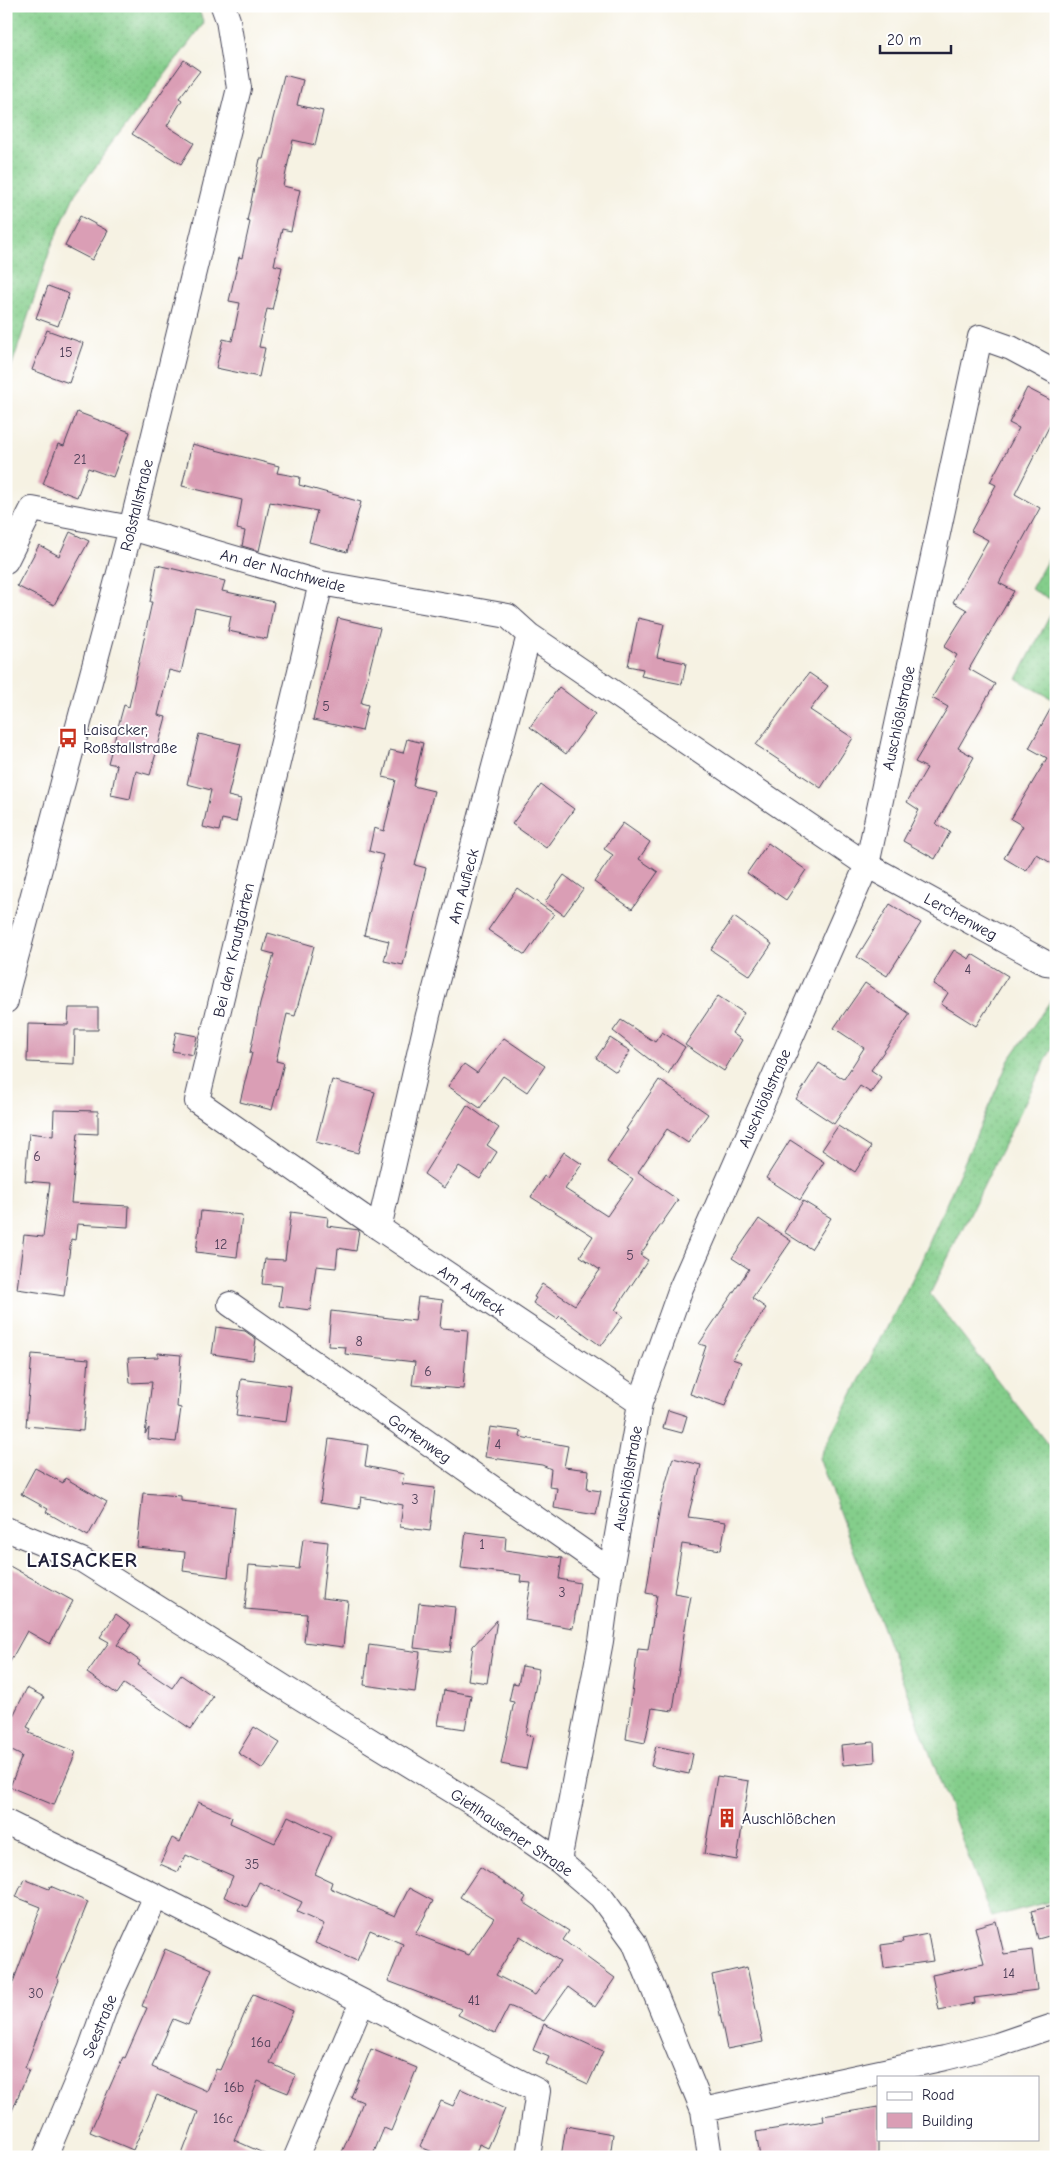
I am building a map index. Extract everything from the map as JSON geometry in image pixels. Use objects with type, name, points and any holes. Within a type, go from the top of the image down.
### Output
[{"type":"street","name":"Roßstallstraße","points":[[6,1001],[131,528],[239,88],[228,20],[223,6]]},
{"type":"street","name":"Auschlößlstraße","points":[[560,1862],[601,1641],[640,1403],[684,1282],[867,865],[980,337],[1011,348],[1056,372]]},
{"type":"street","name":"An der Nachtweide","points":[[6,561],[32,509],[131,528],[320,583],[508,616],[529,635]]},
{"type":"street","name":"Bei den Krautgärten","points":[[320,583],[197,1101],[378,1228]]},
{"type":"street","points":[[529,635],[867,865]]},
{"type":"street","name":"Am Aufleck","points":[[529,635],[428,1015],[378,1228],[640,1403]]},
{"type":"street","name":"Lerchenweg","points":[[867,865],[1046,963],[1056,964]]},
{"type":"street","name":"Gartenweg","points":[[230,1304],[611,1572]]},
{"type":"street","name":"Gietlhausener Straße","points":[[6,1529],[82,1560],[278,1684],[503,1822],[560,1862],[601,1897],[634,1942],[703,2110],[710,2157]]},
{"type":"street","points":[[6,1822],[156,1896],[538,2091],[528,2157]]},
{"type":"street","name":"Seestraße","points":[[45,2157],[90,2050],[106,2006],[156,1896]]},
{"type":"street","points":[[296,2157],[362,2002]]},
{"type":"street","points":[[703,2110],[945,2058],[997,2045],[1056,2025]]},
{"type":"green space","points":[[6,6],[197,6],[204,23],[75,194],[51,247],[6,383]]},
{"type":"green space","points":[[1056,545],[1056,602],[1031,589]]},
{"type":"green space","points":[[1056,604],[1056,701],[1017,679]]},
{"type":"green space","points":[[1056,993],[1056,1040],[930,1294],[1056,1455],[1056,1900],[991,1917],[819,1458],[919,1266],[1009,1060]]},
{"type":"building","points":[[184,60],[200,71],[179,98],[182,100],[167,126],[194,143],[181,164],[132,134]]},
{"type":"building","points":[[284,75],[303,80],[297,105],[323,111],[315,145],[293,140],[283,186],[300,190],[291,231],[282,229],[274,265],[282,267],[272,310],[267,309],[259,347],[265,348],[259,377],[216,368],[223,339],[232,341],[240,303],[229,301],[239,257],[242,258],[250,222],[247,221],[260,159],[263,159]]},
{"type":"building","points":[[80,216],[108,231],[92,260],[65,246]]},
{"type":"building","points":[[48,286],[69,294],[58,326],[36,318]]},
{"type":"building","points":[[47,330],[83,343],[69,383],[32,370]]},
{"type":"building","points":[[1027,388],[1056,403],[1056,413],[1015,494],[1040,508],[999,583],[1014,591],[969,669],[995,684],[958,748],[974,757],[936,824],[950,832],[935,859],[903,841],[919,810],[907,802],[927,768],[915,762],[948,707],[932,698],[957,655],[944,647],[967,610],[953,602],[988,540],[971,531],[996,485],[990,482],[1019,428],[1009,423]]},
{"type":"building","points":[[77,412],[130,432],[113,477],[88,468],[77,497],[43,484],[58,444],[64,446]]},
{"type":"building","points":[[192,444],[279,466],[277,473],[300,477],[299,485],[361,502],[347,552],[309,542],[317,511],[270,502],[259,551],[242,546],[245,531],[237,529],[242,500],[182,486]]},
{"type":"building","points":[[70,532],[89,541],[54,605],[17,586],[39,545],[59,556]]},
{"type":"building","points":[[157,565],[225,581],[222,591],[274,602],[267,639],[228,631],[231,616],[195,608],[181,673],[169,670],[158,715],[166,717],[150,775],[136,771],[130,799],[111,795],[117,765],[108,763],[124,705],[129,707],[152,602],[150,602]]},
{"type":"building","points":[[338,618],[380,628],[361,703],[368,705],[362,731],[313,720]]},
{"type":"building","points":[[638,618],[664,624],[657,657],[686,663],[682,684],[641,676],[643,669],[628,666]]},
{"type":"building","points":[[809,673],[828,686],[810,710],[853,738],[821,788],[756,745]]},
{"type":"building","points":[[559,687],[595,714],[566,754],[530,727]]},
{"type":"building","points":[[1056,699],[1056,866],[1036,854],[1026,871],[1004,858],[1023,826],[1011,819],[1047,758],[1029,748]]},
{"type":"building","points":[[199,734],[241,744],[228,796],[241,799],[236,822],[222,819],[219,831],[203,827],[211,790],[187,784]]},
{"type":"building","points":[[407,739],[423,743],[413,786],[434,791],[415,865],[426,868],[403,965],[384,961],[389,941],[364,935],[383,855],[369,851],[374,828],[384,831],[396,780],[383,777],[390,750],[403,753]]},
{"type":"building","points":[[541,785],[574,809],[546,848],[512,824]]},
{"type":"building","points":[[623,823],[650,842],[639,859],[658,872],[632,909],[594,882],[613,855],[604,849]]},
{"type":"building","points":[[768,843],[806,870],[786,900],[747,873]]},
{"type":"building","points":[[564,875],[583,889],[564,915],[545,902]]},
{"type":"building","points":[[517,888],[554,914],[525,955],[488,930]]},
{"type":"building","points":[[890,904],[921,923],[887,976],[857,957]]},
{"type":"building","points":[[734,917],[772,944],[750,976],[711,950]]},
{"type":"building","points":[[268,933],[314,946],[295,1016],[287,1014],[276,1061],[284,1063],[272,1110],[240,1102],[252,1053],[250,1053],[260,1003],[274,954],[263,951]]},
{"type":"building","points":[[954,950],[969,959],[972,954],[1008,976],[976,1026],[941,1004],[948,993],[933,984]]},
{"type":"building","points":[[865,983],[910,1014],[871,1070],[881,1077],[871,1093],[860,1086],[834,1124],[796,1099],[819,1063],[844,1079],[864,1048],[834,1028]]},
{"type":"building","points":[[718,996],[744,1013],[732,1033],[742,1040],[724,1071],[685,1045]]},
{"type":"building","points":[[69,1008],[98,1008],[98,1030],[75,1030],[74,1064],[27,1062],[28,1024],[68,1025]]},
{"type":"building","points":[[621,1020],[655,1042],[662,1032],[685,1047],[668,1074],[613,1031]]},
{"type":"building","points":[[176,1032],[197,1036],[193,1055],[172,1051]]},
{"type":"building","points":[[504,1038],[545,1066],[527,1092],[503,1076],[480,1108],[448,1086],[464,1064],[477,1073]]},
{"type":"building","points":[[610,1038],[630,1051],[616,1072],[596,1058]]},
{"type":"building","points":[[332,1080],[375,1092],[358,1153],[316,1142]]},
{"type":"building","points":[[659,1080],[708,1114],[688,1143],[667,1129],[638,1172],[678,1200],[640,1255],[648,1260],[615,1310],[623,1316],[601,1346],[560,1316],[557,1319],[533,1303],[536,1298],[534,1297],[542,1284],[575,1305],[600,1270],[580,1256],[593,1236],[531,1197],[544,1176],[547,1178],[564,1152],[582,1164],[565,1189],[607,1216],[633,1179],[607,1162],[628,1130],[626,1129]]},
{"type":"building","points":[[467,1105],[499,1128],[487,1145],[497,1152],[480,1179],[459,1166],[444,1188],[424,1174]]},
{"type":"building","points":[[54,1110],[98,1111],[98,1134],[78,1133],[71,1203],[129,1206],[128,1227],[77,1224],[75,1240],[71,1239],[64,1296],[17,1289],[24,1235],[43,1237],[50,1183],[25,1181],[29,1133],[53,1136]]},
{"type":"building","points":[[838,1126],[871,1147],[855,1172],[822,1150]]},
{"type":"building","points":[[790,1140],[824,1162],[800,1200],[766,1178]]},
{"type":"building","points":[[803,1201],[831,1218],[811,1249],[784,1232]]},
{"type":"building","points":[[201,1211],[242,1215],[237,1257],[196,1252]]},
{"type":"building","points":[[291,1212],[328,1217],[327,1226],[359,1230],[356,1251],[338,1248],[336,1268],[316,1266],[310,1310],[279,1306],[282,1286],[262,1284],[265,1259],[285,1260]]},
{"type":"building","points":[[759,1219],[791,1241],[752,1298],[766,1308],[732,1359],[741,1362],[725,1406],[690,1394],[706,1346],[699,1344],[749,1269],[732,1258]]},
{"type":"building","points":[[418,1297],[443,1300],[440,1328],[468,1330],[463,1389],[412,1385],[415,1362],[345,1354],[346,1347],[328,1346],[331,1311],[415,1321]]},
{"type":"building","points":[[216,1327],[245,1331],[256,1339],[253,1360],[212,1354]]},
{"type":"building","points":[[158,1353],[181,1355],[177,1407],[181,1408],[176,1442],[148,1439],[149,1428],[145,1434],[152,1382],[130,1383],[128,1358],[158,1357]]},
{"type":"building","points":[[32,1354],[89,1359],[83,1431],[26,1426]]},
{"type":"building","points":[[241,1379],[291,1386],[286,1422],[236,1416]]},
{"type":"building","points":[[668,1410],[687,1416],[682,1433],[663,1428]]},
{"type":"building","points":[[490,1427],[521,1431],[520,1437],[568,1446],[564,1467],[589,1470],[587,1489],[601,1491],[596,1515],[554,1508],[557,1488],[549,1487],[551,1469],[542,1465],[485,1457]]},
{"type":"building","points":[[329,1439],[368,1445],[365,1466],[404,1474],[402,1484],[435,1488],[430,1531],[400,1527],[403,1505],[361,1497],[359,1509],[320,1503]]},
{"type":"building","points":[[673,1458],[701,1465],[688,1517],[726,1522],[721,1550],[682,1544],[674,1593],[691,1596],[673,1711],[652,1708],[645,1743],[626,1739],[638,1649],[648,1650],[657,1595],[646,1593],[661,1500]]},
{"type":"building","points":[[35,1468],[63,1483],[65,1478],[107,1502],[88,1536],[46,1512],[48,1509],[21,1494]]},
{"type":"building","points":[[143,1493],[181,1496],[181,1501],[235,1507],[228,1577],[183,1571],[185,1552],[137,1547]]},
{"type":"building","points":[[466,1532],[506,1537],[505,1550],[562,1558],[559,1579],[580,1583],[573,1628],[525,1620],[531,1583],[520,1582],[521,1575],[461,1568]]},
{"type":"building","points":[[303,1539],[328,1542],[322,1598],[348,1601],[343,1647],[304,1642],[307,1614],[245,1609],[249,1565],[299,1569]]},
{"type":"building","points":[[6,1564],[73,1601],[50,1644],[27,1631],[6,1669]]},
{"type":"building","points":[[419,1603],[455,1607],[450,1652],[414,1648]]},
{"type":"building","points":[[116,1614],[131,1625],[117,1645],[140,1661],[138,1665],[172,1688],[181,1675],[213,1697],[191,1729],[124,1684],[117,1694],[87,1673],[109,1642],[100,1637]]},
{"type":"building","points":[[497,1620],[487,1683],[468,1680],[473,1646]]},
{"type":"building","points":[[369,1645],[420,1652],[415,1692],[364,1685]]},
{"type":"building","points":[[522,1666],[539,1669],[526,1735],[533,1736],[526,1769],[501,1764],[514,1702],[509,1701],[513,1683],[518,1684]]},
{"type":"building","points":[[27,1688],[44,1697],[27,1727],[31,1729],[29,1733],[76,1752],[54,1805],[10,1787],[22,1756],[12,1751],[9,1757],[6,1755],[6,1730]]},
{"type":"building","points":[[444,1690],[471,1695],[465,1729],[438,1725]]},
{"type":"building","points":[[254,1727],[280,1743],[263,1769],[238,1753]]},
{"type":"building","points":[[874,1742],[875,1762],[843,1765],[841,1745]]},
{"type":"building","points":[[656,1746],[693,1754],[689,1774],[651,1766]]},
{"type":"building","name":"Auschlößchen","points":[[717,1776],[749,1781],[737,1860],[704,1854]]},
{"type":"building","points":[[198,1802],[232,1817],[230,1823],[275,1843],[288,1816],[331,1837],[315,1874],[332,1882],[330,1888],[395,1916],[409,1888],[433,1901],[415,1934],[469,1955],[494,1918],[460,1897],[480,1867],[526,1897],[523,1902],[569,1931],[563,1940],[615,1978],[595,2007],[568,1987],[544,2021],[509,2006],[495,2033],[458,2015],[461,2009],[388,1981],[403,1944],[370,1930],[357,1961],[315,1943],[324,1924],[297,1912],[302,1902],[259,1882],[247,1907],[224,1897],[233,1876],[186,1855],[178,1872],[160,1864],[172,1838],[180,1842]],"holes":[[[520,1936],[560,1961],[535,1995],[496,1975]]]},
{"type":"building","points":[[24,1879],[49,1889],[50,1886],[88,1902],[57,1979],[59,1980],[25,2068],[29,2070],[7,2123],[6,2001],[41,1907],[16,1897]]},
{"type":"building","points":[[1056,1905],[1056,1934],[1038,1939],[1031,1911]]},
{"type":"building","points":[[996,1921],[1004,1954],[1032,1950],[1037,1990],[974,1998],[975,2003],[939,2010],[932,1975],[984,1964],[975,1927]]},
{"type":"building","points":[[928,1934],[933,1961],[884,1968],[881,1945],[903,1942],[902,1939]]},
{"type":"building","points":[[165,1949],[212,1969],[188,2025],[173,2019],[152,2067],[207,2091],[216,2069],[220,2070],[253,1994],[293,2011],[270,2063],[296,2075],[288,2093],[258,2081],[234,2140],[272,2157],[181,2157],[198,2112],[157,2095],[133,2150],[90,2132],[147,2008],[142,2006]]},
{"type":"building","points":[[747,1967],[763,2042],[727,2049],[712,1975]]},
{"type":"building","points":[[544,2024],[603,2051],[588,2084],[546,2064],[549,2057],[533,2050]]},
{"type":"building","points":[[371,2049],[417,2068],[391,2131],[384,2128],[372,2157],[340,2157],[363,2102],[351,2097]]},
{"type":"building","points":[[461,2089],[505,2109],[488,2148],[479,2144],[475,2157],[445,2157],[420,2146],[441,2101],[453,2106]]},
{"type":"building","points":[[877,2107],[878,2154],[860,2157],[760,2157],[756,2132],[824,2121],[823,2116]]},
{"type":"building","points":[[566,2126],[613,2134],[610,2157],[561,2157]]},
{"type":"place","name":"Laisacker, Roßstallstraße","points":[[68,738]]},
{"type":"place","name":"Auschlößchen","points":[[727,1818]]},
{"type":"district","name":"LAISACKER","points":[[82,1560]]}]
